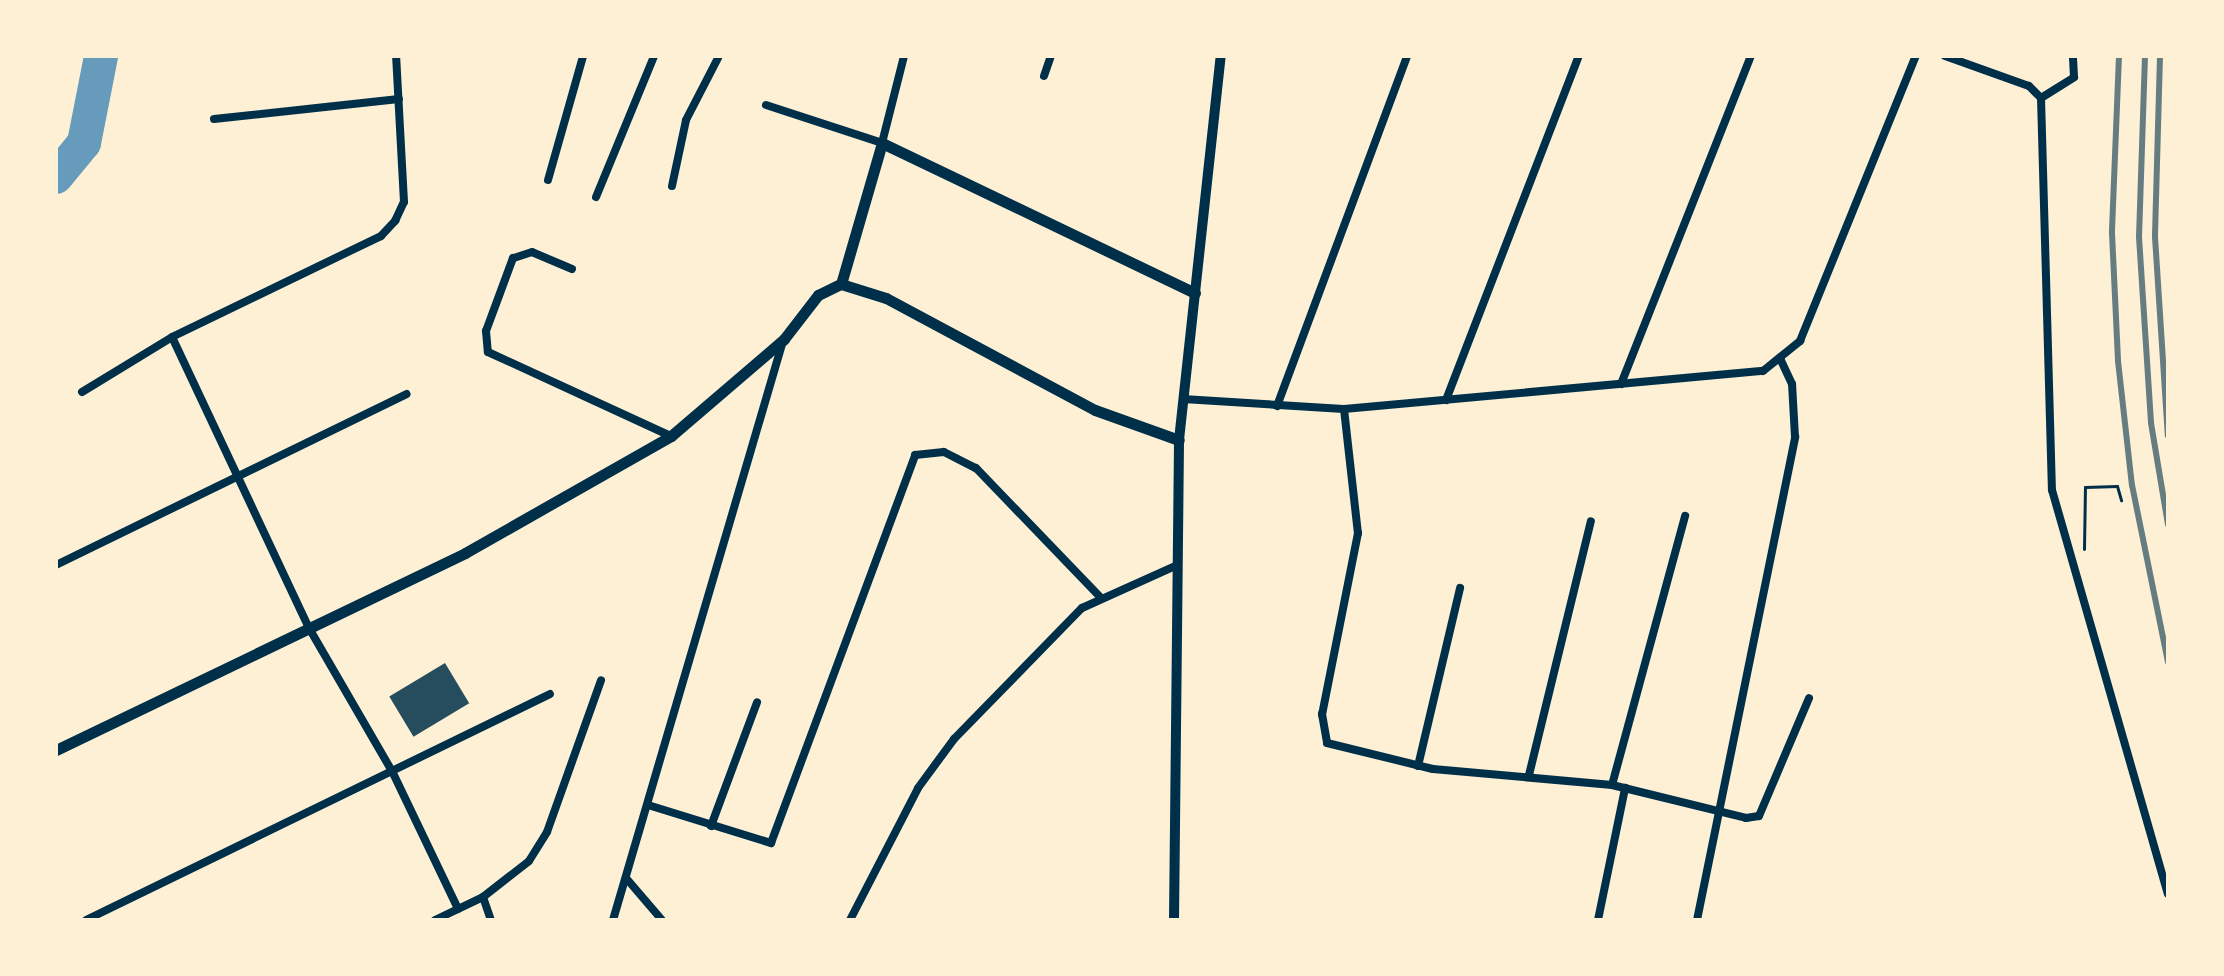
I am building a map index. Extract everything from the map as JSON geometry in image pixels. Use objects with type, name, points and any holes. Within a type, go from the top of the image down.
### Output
[{"type":"main road","points":[[841,284],[882,143],[1195,293]]},
{"type":"main road","points":[[56,750],[465,553],[671,436],[784,339],[818,295],[841,284],[886,298],[1116,420],[1179,440]]},
{"type":"street","points":[[82,392],[172,337],[388,228],[404,202],[396,56]]},
{"type":"street","points":[[548,180],[583,56]]},
{"type":"street","points":[[596,197],[654,56]]},
{"type":"street","points":[[672,186],[686,120],[719,56]]},
{"type":"street","points":[[766,105],[882,143],[904,56]]},
{"type":"street","points":[[1044,76],[1051,56]]},
{"type":"street","points":[[1174,920],[1175,566],[1179,440],[1221,56]]},
{"type":"street","points":[[1277,406],[1407,56]]},
{"type":"street","points":[[1446,400],[1579,56]]},
{"type":"street","points":[[1621,384],[1751,56]]},
{"type":"street","points":[[1183,399],[1344,409],[1621,384],[1750,376],[1781,360],[1815,308],[1916,56]]},
{"type":"street","points":[[1945,56],[2029,86],[2041,98],[2052,490],[2168,894]]},
{"type":"street","points":[[2041,98],[2074,77],[2073,56]]},
{"type":"street","points":[[214,119],[399,99]]},
{"type":"street","points":[[572,269],[532,252],[513,258],[486,331],[488,352],[671,436]]},
{"type":"street","points":[[172,337],[242,475],[309,628],[392,771],[458,909]]},
{"type":"street","points":[[613,920],[784,339]]},
{"type":"street","points":[[1698,919],[1715,811],[1768,593],[1795,437],[1792,384],[1781,360]]},
{"type":"street","points":[[56,565],[406,394]]},
{"type":"street","points":[[1344,409],[1358,533],[1322,730],[1340,750],[1418,766],[1612,785],[1715,811],[1759,816],[1809,698]]},
{"type":"street","points":[[648,805],[764,844],[776,834],[915,455],[944,452],[976,468],[1099,596]]},
{"type":"street","points":[[1612,785],[1685,516]]},
{"type":"street","points":[[1529,775],[1591,521]]},
{"type":"street","points":[[850,920],[918,788],[954,739],[1099,596],[1175,566]]},
{"type":"street","points":[[1418,766],[1460,588]]},
{"type":"street","points":[[435,920],[483,897],[529,861],[547,832],[601,680]]},
{"type":"street","points":[[86,920],[550,694]]},
{"type":"street","points":[[711,826],[757,702]]},
{"type":"street","points":[[1598,920],[1625,788]]},
{"type":"street","points":[[626,878],[662,920]]},
{"type":"street","points":[[483,897],[491,920]]},
{"type":"path","points":[[2084,558],[2085,487],[2117,486],[2121,500]]},
{"type":"building","points":[[445,663],[469,703],[413,737],[389,696]]},
{"type":"waterway","points":[[56,177],[84,143],[101,56]]},
{"type":"railway","points":[[2119,56],[2112,233],[2118,361],[2132,485],[2168,662]]},
{"type":"railway","points":[[2145,56],[2139,237],[2151,423],[2168,525]]},
{"type":"railway","points":[[2160,56],[2155,237],[2168,436]]}]
